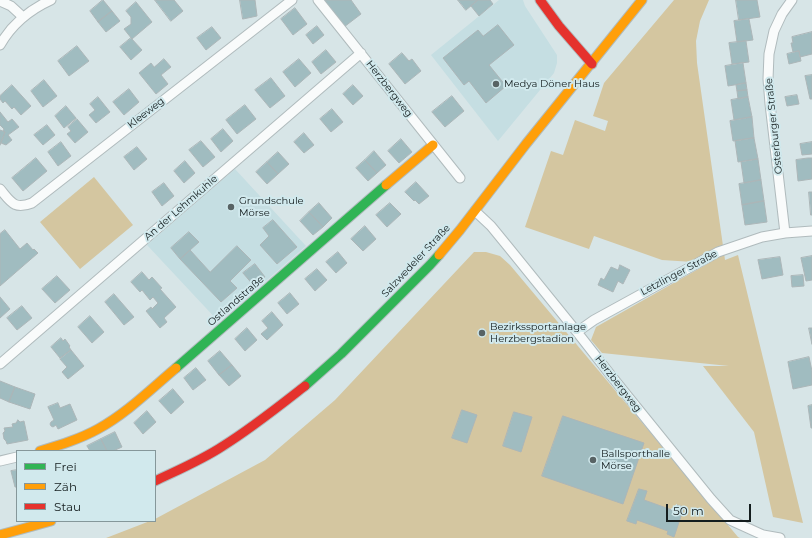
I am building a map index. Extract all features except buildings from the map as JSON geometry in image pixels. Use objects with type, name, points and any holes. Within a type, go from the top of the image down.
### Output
[{"type":"street","points":[[0,45],[6,35],[23,17],[51,0]]},
{"type":"street","name":"Kleeweg","points":[[0,189],[10,202],[16,206],[23,206],[32,203],[292,0]]},
{"type":"street","name":"Herzbergweg","points":[[318,0],[460,178]]},
{"type":"street","points":[[540,0],[559,26],[592,64]]},
{"type":"street","name":"Salzwedeler Straße","points":[[156,481],[186,467],[223,446],[278,407],[310,382],[341,354],[430,265],[475,211],[526,144],[592,64],[642,0]]},
{"type":"street","name":"Osterburger Straße","points":[[785,233],[768,79],[769,54],[774,31],[782,14],[792,0]]},
{"type":"street","points":[[0,1],[11,6],[23,17]]},
{"type":"street","name":"An der Lehmkuhle","points":[[0,364],[361,53]]},
{"type":"street","name":"Ostlandstraße","points":[[43,450],[64,444],[98,429],[127,410],[433,145]]},
{"type":"street","name":"Herzbergweg","points":[[475,211],[491,226],[509,248],[710,499],[730,520],[763,535],[780,538]]},
{"type":"street","name":"Letzlinger Straße","points":[[577,332],[594,320],[718,252],[762,237],[785,233],[812,231]]},
{"type":"street","points":[[0,461],[16,457]]},
{"type":"street","points":[[0,535],[47,522]]},
{"type":"shaded area","points":[[499,0],[523,0],[525,6],[557,55],[557,63],[554,73],[498,141],[431,55]]},
{"type":"shaded area","points":[[674,0],[709,0],[700,21],[696,41],[697,63],[725,260],[738,255],[803,523],[773,517],[754,432],[703,366],[729,366],[602,353],[591,340],[596,327],[709,263],[662,260],[594,236],[589,249],[525,227],[551,151],[563,155],[575,120],[605,131],[608,121],[593,116],[604,83]]},
{"type":"shaded area","name":"Grundschule Mörse","points":[[235,169],[306,246],[219,322],[147,245]]},
{"type":"shaded area","points":[[94,177],[133,225],[80,269],[40,222]]},
{"type":"shaded area","name":"Bezirkssportanlage Herzbergstadion","points":[[474,252],[486,252],[500,256],[510,265],[740,538],[106,538],[147,522],[156,522],[156,518],[265,460],[335,400]]},
{"type":"traffic: fast","points":[[176,368],[386,185]]},
{"type":"traffic: fast","points":[[305,386],[341,354],[439,255]]},
{"type":"traffic: slow","points":[[439,255],[642,0]]},
{"type":"traffic: slow","points":[[386,185],[433,145]]},
{"type":"traffic: slow","points":[[43,450],[77,439],[109,423],[176,368]]},
{"type":"traffic: slow","points":[[0,535],[47,522]]},
{"type":"traffic: jam","points":[[540,0],[559,26],[592,64]]},
{"type":"traffic: jam","points":[[156,481],[190,465],[234,439],[255,425],[305,386]]},
{"type":"place","name":"Medya Döner Haus","points":[[496,84]]},
{"type":"place","name":"Grundschule Mörse","points":[[231,207]]},
{"type":"place","name":"Bezirkssportanlage Herzbergstadion","points":[[482,333]]},
{"type":"place","name":"Ballsporthalle Mörse","points":[[593,460]]}]
